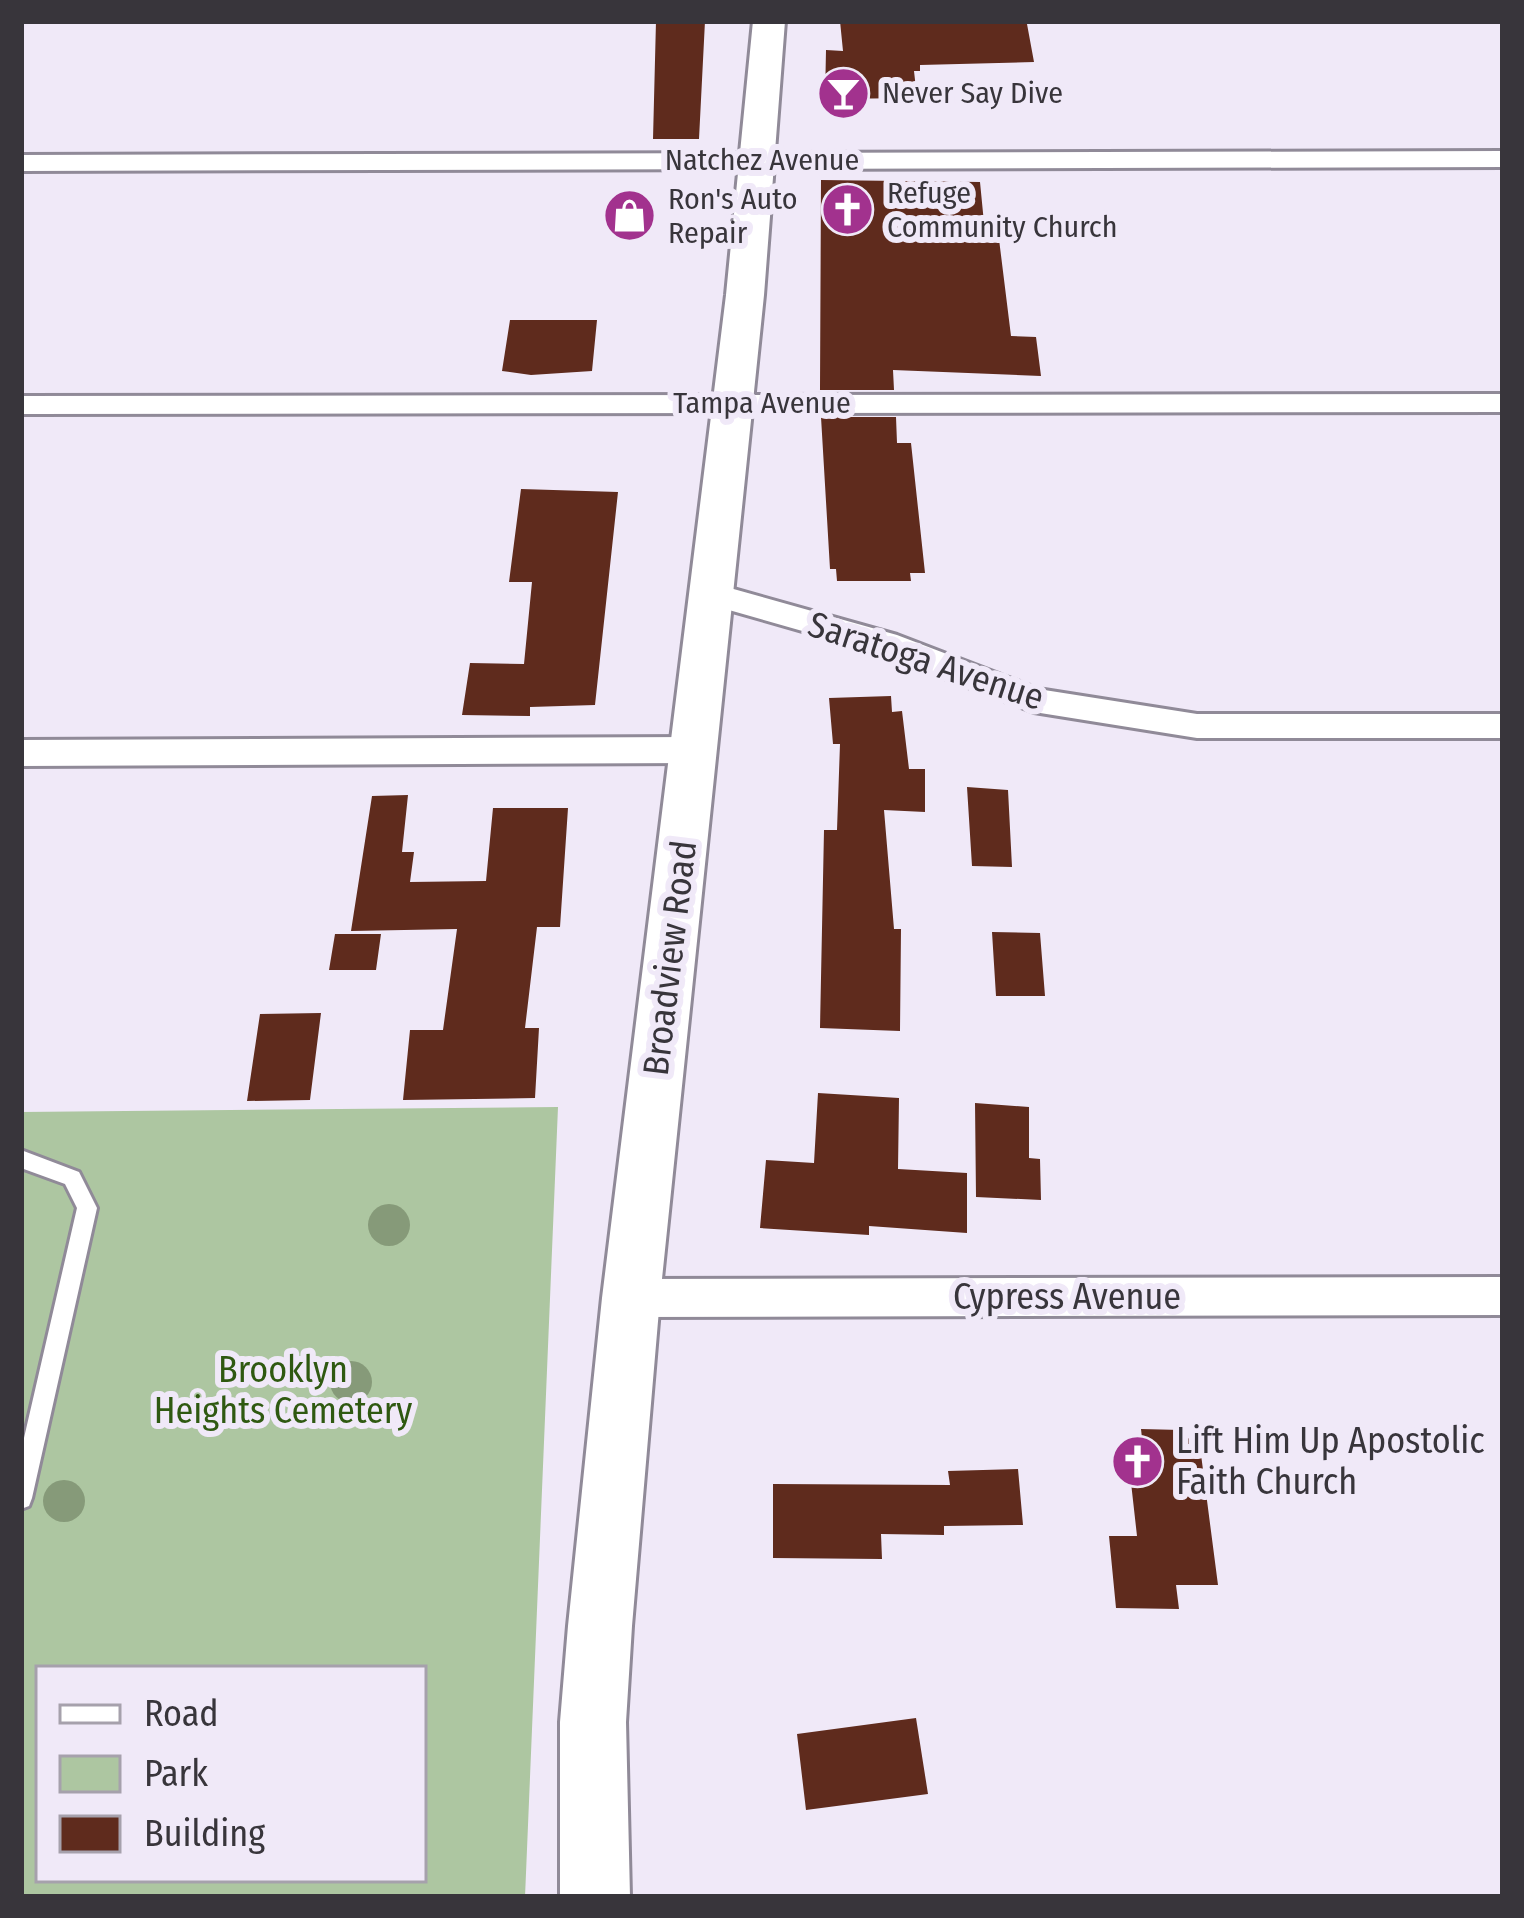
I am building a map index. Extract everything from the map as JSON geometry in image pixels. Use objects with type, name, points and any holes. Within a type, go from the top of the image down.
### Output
[{"type":"main road","name":"Broadview Road","points":[[595,1897],[593,1722],[631,1298],[712,594],[769,21]]},
{"type":"street","name":"Natchez Avenue","points":[[21,163],[1503,159]]},
{"type":"street","name":"Tampa Avenue","points":[[21,405],[1503,403]]},
{"type":"street","name":"Saratoga Avenue","points":[[712,594],[886,644],[1034,700],[1198,726],[1503,726]]},
{"type":"street","points":[[21,753],[695,750]]},
{"type":"street","name":"Cypress Avenue","points":[[631,1298],[1503,1296]]},
{"type":"lane","points":[[21,1159],[71,1178],[87,1208],[21,1498]]},
{"type":"green space","name":"Brooklyn Heights Cemetery","points":[[558,1107],[525,1897],[21,1897],[21,1112]]},
{"type":"building","points":[[656,21],[705,21],[699,139],[653,139]]},
{"type":"building","points":[[840,21],[1027,24],[1034,62],[920,65],[920,71],[914,71],[917,98],[825,99],[826,50],[843,51]]},
{"type":"building","points":[[821,180],[980,182],[984,223],[997,223],[1011,336],[1036,337],[1041,376],[893,370],[894,390],[820,390]]},
{"type":"building","points":[[510,320],[597,320],[592,371],[531,375],[502,371]]},
{"type":"building","points":[[821,417],[896,417],[897,443],[911,443],[925,573],[910,573],[911,581],[837,581],[836,569],[830,569]]},
{"type":"building","points":[[521,489],[618,492],[595,705],[530,707],[530,716],[462,715],[470,663],[524,664],[532,582],[509,582]]},
{"type":"building","points":[[891,696],[892,712],[902,711],[909,769],[925,769],[925,812],[884,810],[894,929],[901,929],[900,1031],[820,1028],[824,830],[837,830],[840,744],[833,744],[829,698]]},
{"type":"building","points":[[967,787],[1008,790],[1012,867],[972,866]]},
{"type":"building","points":[[408,795],[402,852],[414,852],[410,882],[486,881],[493,808],[568,808],[560,927],[537,927],[525,1028],[539,1028],[535,1098],[403,1100],[410,1030],[443,1030],[457,929],[351,931],[372,796]]},
{"type":"building","points":[[992,932],[1040,933],[1045,996],[996,996]]},
{"type":"building","points":[[335,934],[381,934],[376,970],[329,970]]},
{"type":"building","points":[[321,1013],[310,1100],[247,1101],[260,1014]]},
{"type":"building","points":[[818,1093],[899,1098],[898,1169],[967,1173],[967,1233],[869,1226],[869,1235],[760,1228],[766,1160],[814,1163]]},
{"type":"building","points":[[975,1103],[1029,1107],[1029,1158],[1040,1159],[1041,1200],[976,1197]]},
{"type":"building","points":[[1141,1429],[1181,1430],[1182,1438],[1199,1439],[1218,1585],[1176,1585],[1179,1609],[1116,1608],[1109,1536],[1137,1536],[1126,1438],[1142,1438]]},
{"type":"building","points":[[1018,1469],[1023,1525],[944,1526],[944,1535],[881,1534],[882,1559],[773,1558],[773,1484],[950,1485],[948,1471]]},
{"type":"building","points":[[916,1718],[928,1794],[806,1810],[797,1734]]},
{"type":"place","name":"Never Say Dive","points":[[843,93]]},
{"type":"place","name":"Refuge Community Church","points":[[848,210]]},
{"type":"place","name":"Ron's Auto Repair","points":[[629,216]]},
{"type":"place","name":"Lift Him Up Apostolic Faith Church","points":[[1137,1462]]}]
